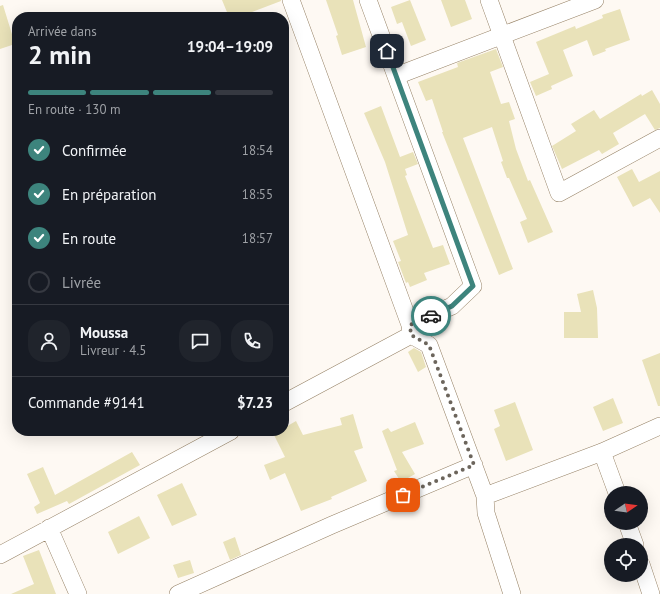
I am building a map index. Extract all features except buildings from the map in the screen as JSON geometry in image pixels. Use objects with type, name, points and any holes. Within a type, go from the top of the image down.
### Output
[{"type":"street","points":[[291,0],[410,330],[429,345],[474,465],[485,496],[486,513],[512,594]]},
{"type":"street","points":[[289,400],[452,306],[473,286],[368,0]]},
{"type":"street","points":[[489,0],[559,193],[660,138]]},
{"type":"street","points":[[396,76],[595,0]]},
{"type":"street","points":[[485,496],[602,452],[660,426]]},
{"type":"street","points":[[0,555],[222,436]]},
{"type":"street","points":[[602,452],[614,486]]},
{"type":"street","points":[[178,594],[332,525],[474,465]]},
{"type":"street","points":[[49,528],[78,594]]},
{"type":"street","points":[[647,582],[651,594]]},
{"type":"way so far","points":[[403,495],[474,465],[429,345],[411,335],[410,325],[431,316]]},
{"type":"route","points":[[387,51],[473,286],[452,306],[431,316]]}]
